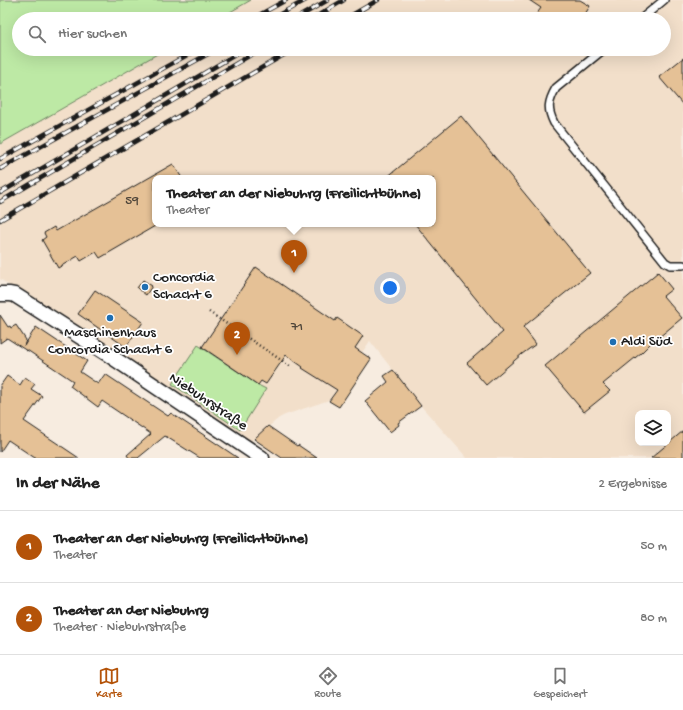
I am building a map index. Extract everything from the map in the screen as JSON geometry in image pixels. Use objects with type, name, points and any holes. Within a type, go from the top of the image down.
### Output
[{"type":"street","name":"Niebuhrstraße","points":[[0,294],[15,295],[106,353],[262,458]]},
{"type":"lane","points":[[649,12],[664,0]]},
{"type":"lane","points":[[595,56],[556,88],[551,97],[549,106],[550,116],[554,124],[665,262],[670,265],[683,265]]},
{"type":"path","points":[[209,312],[290,366]]},
{"type":"shaded area","points":[[251,0],[683,0],[683,458],[467,458],[421,406],[370,341],[329,400],[285,415],[279,418],[249,443],[240,442],[0,279],[0,144],[154,56],[671,56],[671,12],[230,12]]},
{"type":"green space","points":[[0,0],[251,0],[230,12],[12,12],[12,56],[154,56],[0,144]]},
{"type":"green space","points":[[198,345],[266,389],[240,430],[172,384]]},
{"type":"building","points":[[529,0],[580,0],[590,6],[586,12],[538,12],[541,8]]},
{"type":"building","points":[[683,58],[683,105],[659,77]]},
{"type":"building","points":[[461,116],[590,273],[523,327],[536,344],[486,385],[467,363],[503,332],[417,227],[436,227],[436,175],[390,175]]},
{"type":"building","points":[[173,164],[180,175],[154,175]]},
{"type":"building","points":[[152,176],[152,227],[153,227],[100,258],[96,252],[81,261],[78,256],[58,268],[42,240],[46,237],[44,233],[54,227],[56,231]]},
{"type":"building","points":[[256,267],[335,321],[337,318],[363,336],[355,348],[371,359],[339,407],[329,401],[337,390],[302,368],[303,367],[286,355],[266,384],[261,381],[258,385],[202,347]]},
{"type":"building","name":"Aldi Süd","points":[[658,272],[672,289],[663,296],[682,318],[603,384],[610,391],[584,412],[545,366]]},
{"type":"building","name":"Concordia Schacht 6","points":[[143,280],[152,286],[146,295],[137,288]]},
{"type":"building","name":"Maschinenhaus Concordia Schacht 6","points":[[95,290],[143,322],[126,347],[78,314]]},
{"type":"building","points":[[0,315],[8,327],[10,326],[11,328],[16,325],[26,340],[24,346],[36,327],[87,361],[80,372],[98,384],[105,374],[168,416],[171,413],[238,458],[200,458],[165,436],[138,458],[129,458],[127,455],[151,434],[102,401],[98,407],[70,386],[73,381],[27,350],[7,338],[0,343]]},
{"type":"building","points":[[393,370],[421,406],[398,423],[399,425],[390,432],[365,401],[388,382],[384,376]]},
{"type":"building","points":[[7,376],[20,385],[25,377],[35,384],[31,389],[42,396],[24,421],[79,458],[35,458],[8,440],[0,452],[0,386]]},
{"type":"building","points":[[268,426],[317,458],[282,458],[254,439]]},
{"type":"building","points":[[683,431],[683,458],[651,458],[665,446],[671,446],[671,441]]},
{"type":"railway","points":[[265,12],[286,0]]},
{"type":"railway","points":[[284,12],[306,0]]},
{"type":"railway","points":[[307,12],[328,0]]},
{"type":"railway","points":[[324,12],[344,0]]},
{"type":"railway","points":[[357,12],[378,0]]},
{"type":"railway","points":[[0,159],[185,56]]},
{"type":"railway","points":[[0,169],[204,56]]},
{"type":"railway","points":[[0,193],[233,56]]},
{"type":"railway","points":[[0,202],[249,56]]},
{"type":"railway","points":[[0,220],[282,56]]},
{"type":"place","name":"Theater an der Niebuhrg (Freilichtbühne)","points":[[294,273]]},
{"type":"place","name":"Concordia Schacht 6","points":[[145,287]]},
{"type":"place","name":"Maschinenhaus Concordia Schacht 6","points":[[110,318]]},
{"type":"place","name":"Aldi Süd","points":[[613,342]]},
{"type":"place","name":"Theater an der Niebuhrg","points":[[237,355]]}]
